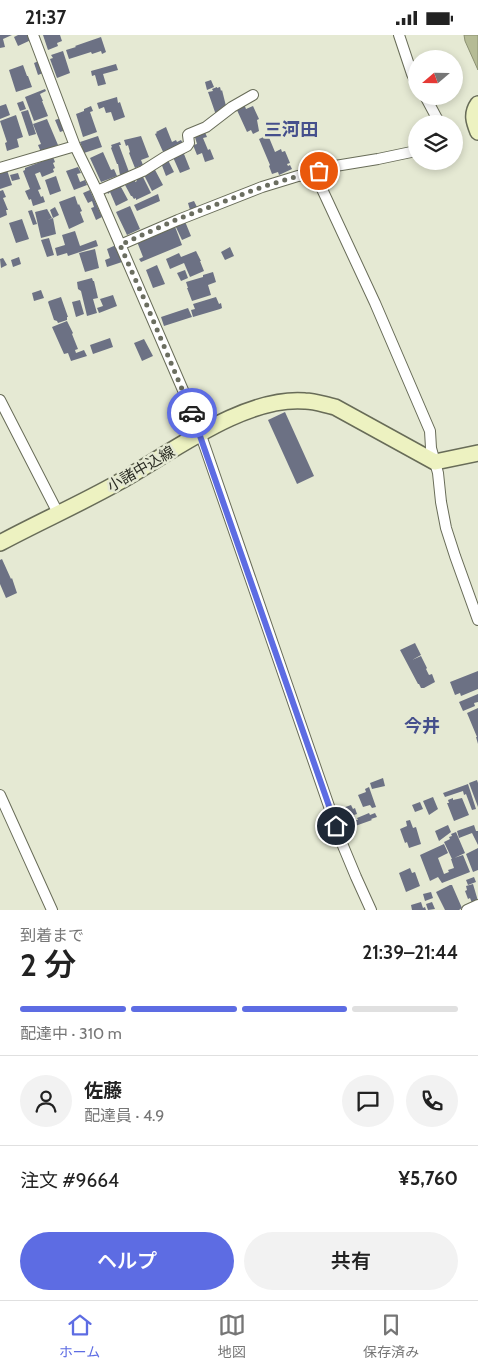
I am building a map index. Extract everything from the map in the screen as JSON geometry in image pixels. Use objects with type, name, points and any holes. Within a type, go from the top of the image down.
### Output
[{"type":"main road","points":[[477,105],[474,110],[473,119],[478,132]]},
{"type":"main road","name":"小諸中込線","points":[[0,543],[121,481],[200,434],[250,409],[275,403],[304,401],[335,407],[435,462]]},
{"type":"main road","points":[[435,462],[478,453]]},
{"type":"street","points":[[33,35],[75,146],[97,191],[195,418],[341,841],[371,910]]},
{"type":"street","points":[[398,35],[408,63]]},
{"type":"street","points":[[97,191],[143,171],[187,146],[190,133],[206,127],[232,107],[253,95]]},
{"type":"street","points":[[0,168],[75,146]]},
{"type":"street","points":[[120,245],[178,219],[262,187],[298,176],[315,174],[323,168],[408,153]]},
{"type":"street","points":[[315,174],[375,303],[430,431],[446,528],[478,620]]},
{"type":"street","points":[[0,400],[58,513]]},
{"type":"street","points":[[0,795],[52,910]]},
{"type":"street","points":[[467,910],[478,905]]},
{"type":"shaded area","points":[[464,35],[478,35],[478,70],[465,41]]},
{"type":"building","points":[[0,35],[12,35],[3,39],[5,47],[0,48]]},
{"type":"building","points":[[29,35],[31,40],[18,46],[14,37]]},
{"type":"building","points":[[43,35],[60,35],[62,41],[57,43],[58,46],[48,50]]},
{"type":"building","points":[[101,37],[106,52],[102,54],[101,51],[92,54],[91,52],[69,59],[66,50]]},
{"type":"building","points":[[63,51],[70,73],[57,78],[50,59],[53,58],[51,55]]},
{"type":"building","points":[[39,61],[43,73],[38,75],[34,63]]},
{"type":"building","points":[[116,64],[118,70],[103,74],[106,84],[98,86],[95,75],[92,76],[91,71]]},
{"type":"building","points":[[23,65],[32,87],[16,92],[9,70]]},
{"type":"building","points":[[211,80],[214,87],[207,90],[205,82]]},
{"type":"building","points":[[220,87],[222,90],[226,106],[216,115],[208,92],[213,91],[212,89]]},
{"type":"building","points":[[45,89],[46,91],[40,94],[48,116],[34,121],[25,97]]},
{"type":"building","points":[[117,97],[125,117],[114,121],[111,112],[106,113],[104,107],[99,109],[97,103]]},
{"type":"building","points":[[23,101],[26,109],[20,111],[17,103]]},
{"type":"building","points":[[6,104],[10,115],[0,119],[0,106]]},
{"type":"building","points":[[244,104],[246,109],[253,106],[259,119],[257,120],[259,131],[253,134],[251,130],[247,132],[236,108]]},
{"type":"building","points":[[91,106],[93,111],[90,112],[97,132],[83,137],[76,114]]},
{"type":"building","points":[[28,110],[36,134],[29,136],[21,112]]},
{"type":"building","points":[[16,115],[23,137],[17,139],[19,147],[7,151],[5,143],[7,142],[0,121]]},
{"type":"building","points":[[61,118],[66,130],[60,132],[55,120]]},
{"type":"building","points":[[47,119],[58,145],[41,152],[38,145],[41,144],[33,124]]},
{"type":"building","points":[[166,127],[172,142],[181,140],[184,145],[164,154],[155,134]]},
{"type":"building","points":[[204,130],[207,137],[203,138],[214,159],[205,162],[202,153],[197,155],[193,145],[197,144],[194,134]]},
{"type":"building","points":[[268,135],[275,152],[281,149],[282,152],[285,151],[290,163],[287,164],[292,169],[279,175],[278,172],[272,174],[259,139]]},
{"type":"building","points":[[98,136],[102,147],[84,153],[80,142]]},
{"type":"building","points":[[141,136],[149,157],[141,160],[143,165],[135,168],[128,145],[126,146],[124,140]]},
{"type":"building","points":[[120,142],[121,145],[119,145],[129,172],[120,175],[111,145]]},
{"type":"building","points":[[185,148],[187,152],[184,154],[190,169],[180,173],[172,155]]},
{"type":"building","points":[[103,152],[111,170],[114,169],[117,176],[101,182],[90,158]]},
{"type":"building","points":[[322,153],[325,161],[311,166],[309,157]]},
{"type":"building","points":[[53,157],[55,162],[53,163],[54,172],[42,177],[40,172],[35,174],[41,189],[38,190],[45,202],[33,206],[31,199],[29,200],[25,191],[30,189],[23,171],[25,168]]},
{"type":"building","points":[[168,160],[174,172],[166,176],[161,163]]},
{"type":"building","points":[[78,167],[81,173],[77,174],[80,182],[85,180],[87,185],[74,190],[66,171]]},
{"type":"building","points":[[154,168],[163,185],[152,191],[143,173]]},
{"type":"building","points":[[7,170],[12,185],[0,189],[0,173]]},
{"type":"building","points":[[18,173],[20,179],[12,181],[10,175]]},
{"type":"building","points":[[141,173],[151,193],[136,200],[136,198],[134,199],[131,196],[125,185],[135,180],[135,182],[137,181],[135,176]]},
{"type":"building","points":[[56,176],[61,191],[50,195],[45,180]]},
{"type":"building","points":[[122,181],[124,186],[121,187],[128,200],[116,206],[110,192],[108,194],[106,189]]},
{"type":"building","points":[[3,190],[6,197],[3,198],[8,210],[6,210],[7,215],[0,218],[0,191]]},
{"type":"building","points":[[90,190],[102,217],[96,220],[91,208],[94,207],[92,201],[88,203],[83,193]]},
{"type":"building","points":[[158,194],[160,201],[137,211],[134,205]]},
{"type":"building","points":[[75,196],[82,211],[80,212],[84,222],[69,229],[59,202]]},
{"type":"building","points":[[194,201],[197,207],[190,210],[188,203]]},
{"type":"building","points":[[130,206],[140,229],[127,235],[116,212]]},
{"type":"building","points":[[55,207],[59,215],[53,218],[50,210]]},
{"type":"building","points":[[47,209],[52,218],[48,220],[53,218],[56,234],[41,238],[35,212]]},
{"type":"building","points":[[32,210],[37,224],[33,225],[28,211]]},
{"type":"building","points":[[22,219],[29,239],[16,243],[9,223]]},
{"type":"building","points":[[184,219],[191,236],[182,240],[174,223]]},
{"type":"building","points":[[174,224],[182,245],[141,262],[139,259],[143,257],[136,239]]},
{"type":"building","points":[[75,231],[80,246],[96,240],[98,246],[68,256],[67,253],[57,256],[55,248],[65,245],[62,235]]},
{"type":"building","points":[[49,238],[54,255],[47,257],[41,240]]},
{"type":"building","points":[[116,245],[122,262],[107,267],[105,260],[110,258],[107,249]]},
{"type":"building","points":[[230,247],[234,256],[225,260],[221,252]]},
{"type":"building","points":[[95,249],[99,268],[85,272],[79,253]]},
{"type":"building","points":[[196,251],[204,271],[190,277],[184,263],[170,269],[166,259],[179,253],[181,257]]},
{"type":"building","points":[[19,257],[21,264],[13,267],[11,260]]},
{"type":"building","points":[[3,258],[7,265],[1,268],[0,259]]},
{"type":"building","points":[[157,265],[165,284],[153,288],[146,270]]},
{"type":"building","points":[[185,270],[188,278],[181,281],[177,273]]},
{"type":"building","points":[[213,272],[216,282],[208,285],[211,295],[192,301],[186,282]]},
{"type":"building","points":[[92,278],[98,298],[93,299],[97,313],[87,316],[77,282]]},
{"type":"building","points":[[41,290],[44,298],[34,301],[32,293]]},
{"type":"building","points":[[113,295],[117,306],[99,313],[97,308],[103,306],[100,299]]},
{"type":"building","points":[[61,297],[68,317],[67,320],[58,323],[54,320],[48,302]]},
{"type":"building","points":[[216,297],[219,304],[221,303],[222,308],[193,317],[191,310],[195,309],[193,304]]},
{"type":"building","points":[[80,300],[84,314],[76,317],[72,302]]},
{"type":"building","points":[[188,308],[192,317],[164,326],[161,317]]},
{"type":"building","points":[[67,321],[78,349],[75,350],[76,353],[84,350],[87,356],[71,361],[68,353],[64,354],[52,327]]},
{"type":"building","points":[[110,338],[113,347],[93,354],[90,345]]},
{"type":"building","points":[[144,339],[153,356],[142,361],[134,343]]},
{"type":"building","points":[[285,412],[314,476],[297,484],[268,420]]},
{"type":"building","points":[[2,559],[17,593],[6,598],[0,584],[0,560]]},
{"type":"building","points":[[415,643],[421,655],[412,660],[421,656],[429,675],[432,674],[435,682],[424,688],[421,688],[418,684],[400,650]]},
{"type":"building","points":[[478,671],[478,689],[461,696],[460,693],[455,695],[450,682]]},
{"type":"building","points":[[478,694],[478,702],[474,703],[475,706],[463,711],[459,702]]},
{"type":"building","points":[[478,708],[478,744],[467,713]]},
{"type":"building","points":[[383,778],[385,786],[372,789],[370,783]]},
{"type":"building","points":[[477,780],[478,783],[478,807],[469,783]]},
{"type":"building","points":[[468,784],[476,809],[472,810],[463,791],[445,797],[443,793]]},
{"type":"building","points":[[369,787],[376,807],[372,808],[370,805],[363,807],[358,795],[366,792],[365,789]]},
{"type":"building","points":[[433,797],[438,809],[429,815],[423,801]]},
{"type":"building","points":[[453,798],[453,800],[462,798],[469,815],[454,821],[447,803],[449,803],[448,800]]},
{"type":"building","points":[[420,802],[423,809],[415,812],[412,805]]},
{"type":"building","points":[[351,805],[353,809],[355,808],[357,814],[354,815],[356,820],[369,813],[370,815],[375,813],[377,817],[344,830],[337,810]]},
{"type":"building","points":[[410,820],[413,828],[416,827],[421,844],[409,848],[400,829],[407,826],[406,821]]},
{"type":"building","points":[[448,825],[451,832],[439,841],[435,831]]},
{"type":"building","points":[[474,825],[476,831],[478,831],[478,845],[472,833],[459,838],[457,831]]},
{"type":"building","points":[[456,832],[465,853],[452,859],[444,842],[450,839],[451,834]]},
{"type":"building","points":[[444,844],[448,853],[438,858],[444,874],[454,868],[451,859],[463,855],[470,872],[442,883],[438,877],[430,881],[420,855]]},
{"type":"building","points":[[478,848],[478,870],[473,872],[466,854]]},
{"type":"building","points":[[410,868],[412,873],[415,872],[420,886],[406,892],[399,873]]},
{"type":"building","points":[[474,877],[476,882],[468,885],[466,880]]},
{"type":"building","points":[[473,884],[478,901],[472,903],[465,891],[467,890],[466,886]]},
{"type":"building","points":[[452,885],[462,908],[459,910],[445,910],[436,892]]},
{"type":"building","points":[[431,892],[433,898],[425,901],[423,894]]},
{"type":"building","points":[[421,902],[426,910],[412,910],[411,905]]},
{"type":"building","points":[[432,902],[435,909],[428,910],[426,904]]},
{"type":"way so far","points":[[192,413],[120,245],[178,219],[262,187],[298,176],[315,174],[319,171]]},
{"type":"district","name":"三河田","points":[[291,130]]},
{"type":"district","name":"今井","points":[[422,726]]},
{"type":"route","points":[[192,413],[336,826]]}]
